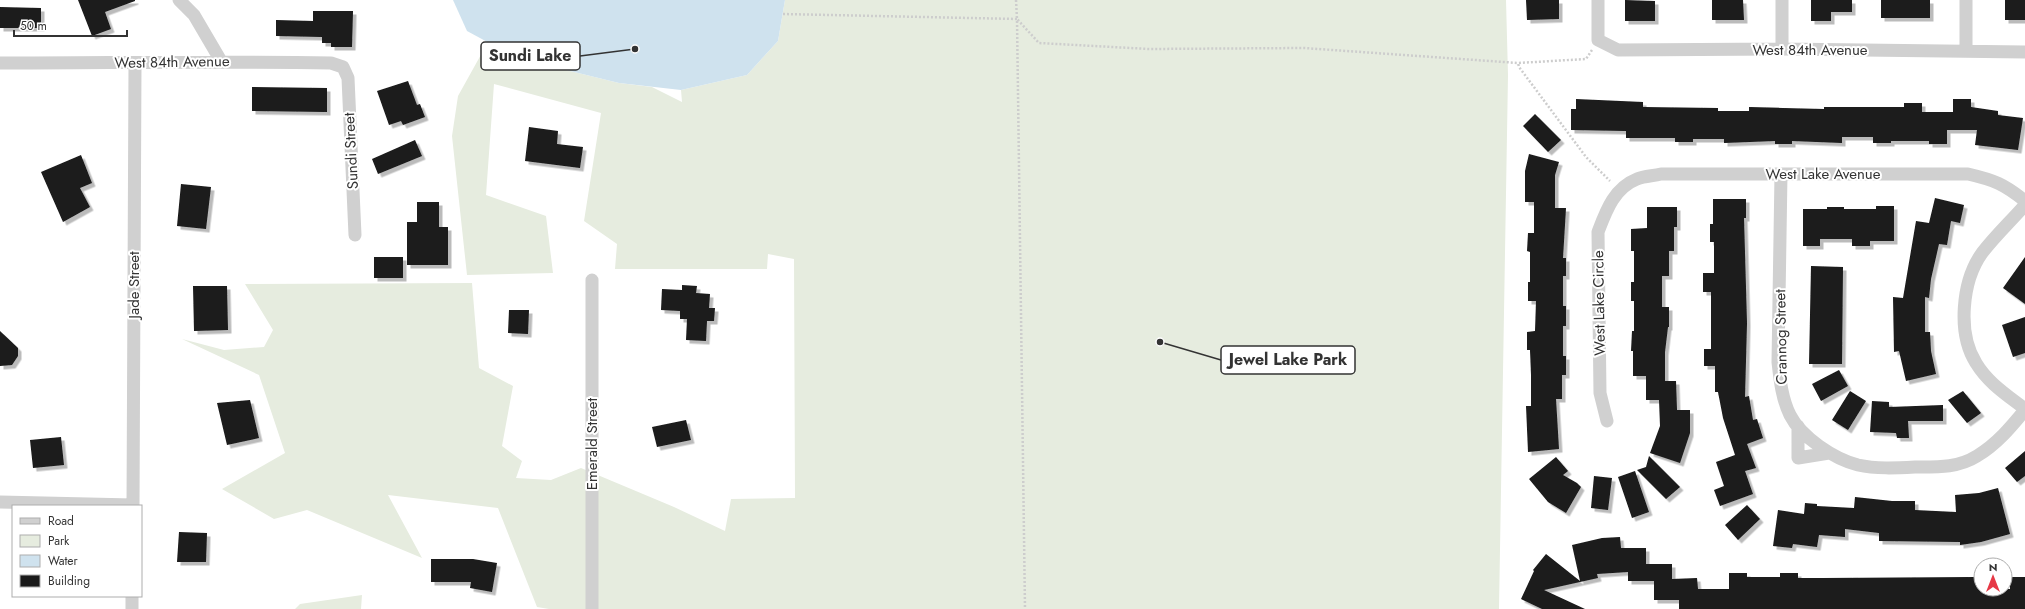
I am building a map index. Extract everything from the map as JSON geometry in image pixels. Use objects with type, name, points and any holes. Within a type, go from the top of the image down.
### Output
[{"type":"street","points":[[179,0],[194,15],[222,61]]},
{"type":"street","points":[[1598,0],[1598,40]]},
{"type":"street","points":[[1782,0],[1782,49]]},
{"type":"street","points":[[1966,0],[1966,50]]},
{"type":"street","name":"West 84th Avenue","points":[[1598,40],[1618,50],[1782,49],[1966,50],[2025,52]]},
{"type":"street","name":"West 84th Avenue","points":[[0,63],[135,64],[222,61],[331,63],[343,67]]},
{"type":"street","name":"Jade Street","points":[[132,505],[135,64]]},
{"type":"street","name":"Sundi Street","points":[[343,67],[348,78],[355,235]]},
{"type":"street","name":"West Lake Avenue","points":[[1618,190],[1636,179],[1661,174],[1968,174],[1988,178],[2007,186],[2025,201]]},
{"type":"street","name":"Crannog Street","points":[[1782,174],[1778,362],[1781,391],[1790,416],[1807,436],[1829,452],[1857,465],[1884,468],[1952,466],[1977,457],[2004,435],[2025,409]]},
{"type":"street","name":"West Lake Circle","points":[[1607,421],[1600,393],[1598,232],[1607,209],[1618,190]]},
{"type":"street","points":[[2025,205],[1982,254],[1969,279],[1963,310],[1967,338],[1975,363],[1994,385],[2025,409]]},
{"type":"street","name":"Emerald Street","points":[[592,280],[592,609]]},
{"type":"street","points":[[1798,426],[1798,458],[1829,452]]},
{"type":"street","points":[[0,502],[99,505]]},
{"type":"street","points":[[132,597],[132,609]]},
{"type":"path","points":[[1016,0],[1025,609]]},
{"type":"path","points":[[782,14],[1017,20],[1039,43],[1053,44],[1149,49],[1304,48],[1518,62],[1586,59],[1598,40]]},
{"type":"path","points":[[1518,62],[1520,67],[1586,157],[1618,190]]},
{"type":"green space","points":[[785,0],[1506,0],[1508,75],[1499,609],[549,609],[537,607],[498,508],[388,495],[422,558],[307,510],[274,519],[222,489],[285,453],[259,375],[182,339],[224,350],[264,347],[273,330],[245,284],[472,283],[479,368],[513,386],[502,446],[522,461],[516,478],[551,480],[581,468],[674,507],[725,531],[731,499],[795,498],[794,259],[768,254],[767,269],[615,269],[617,244],[584,221],[601,113],[494,84],[486,195],[546,216],[553,273],[467,275],[452,136],[458,96],[488,42],[517,58],[619,83],[652,87],[682,102],[681,90],[747,75],[778,41]]},
{"type":"green space","points":[[362,595],[361,609],[295,609],[300,604]]},
{"type":"water","points":[[453,0],[785,0],[778,41],[747,75],[681,90],[619,83],[517,58],[467,31]]},
{"type":"building","points":[[78,0],[135,1],[105,12],[111,29],[92,36]]},
{"type":"building","points":[[1526,0],[1559,0],[1559,19],[1527,20]]},
{"type":"building","points":[[1625,0],[1655,1],[1655,21],[1625,21]]},
{"type":"building","points":[[1712,0],[1743,0],[1744,20],[1712,20]]},
{"type":"building","points":[[1811,0],[1852,0],[1852,12],[1831,12],[1831,21],[1811,21]]},
{"type":"building","points":[[1881,0],[1930,0],[1930,18],[1881,18]]},
{"type":"building","points":[[2005,0],[2025,0],[2025,20],[2005,20]]},
{"type":"building","points":[[0,7],[41,8],[41,28],[0,28]]},
{"type":"building","points":[[313,11],[353,11],[352,47],[331,47],[331,43],[322,43],[322,37],[276,36],[276,20],[313,21]]},
{"type":"building","points":[[408,81],[417,105],[420,104],[425,117],[403,125],[401,121],[389,125],[377,91]]},
{"type":"building","points":[[252,87],[327,88],[327,112],[252,111]]},
{"type":"building","points":[[1576,99],[1643,102],[1643,107],[1718,108],[1718,111],[1749,111],[1749,107],[1824,109],[1824,107],[1904,107],[1904,103],[1922,103],[1922,112],[1953,112],[1953,99],[1971,99],[1971,107],[1998,111],[1998,115],[2023,118],[2018,150],[1975,145],[1977,130],[1947,130],[1947,144],[1929,144],[1929,141],[1891,141],[1891,143],[1873,143],[1873,137],[1842,137],[1842,143],[1792,141],[1792,144],[1775,144],[1775,141],[1724,143],[1724,139],[1693,139],[1693,142],[1675,142],[1675,138],[1626,138],[1626,131],[1571,130],[1571,109],[1576,109]]},
{"type":"building","points":[[1535,114],[1561,140],[1548,152],[1523,126]]},
{"type":"building","points":[[529,127],[558,131],[557,144],[583,147],[580,168],[525,161]]},
{"type":"building","points":[[415,140],[422,156],[378,174],[372,159]]},
{"type":"building","points":[[1529,154],[1559,162],[1555,175],[1555,208],[1566,208],[1563,258],[1566,258],[1566,276],[1563,276],[1563,306],[1566,306],[1566,326],[1563,326],[1563,356],[1566,356],[1566,375],[1562,375],[1562,399],[1556,399],[1559,449],[1528,452],[1526,406],[1531,406],[1531,375],[1530,350],[1527,350],[1527,332],[1535,331],[1536,301],[1528,301],[1528,282],[1530,282],[1530,252],[1527,251],[1528,233],[1534,233],[1534,202],[1525,202],[1525,171]]},
{"type":"building","points":[[81,155],[92,183],[80,188],[90,207],[63,222],[41,172]]},
{"type":"building","points":[[181,184],[211,187],[206,229],[177,226]]},
{"type":"building","points":[[1935,198],[1964,205],[1960,223],[1951,221],[1947,245],[1939,244],[1931,279],[1929,298],[1925,297],[1925,332],[1930,332],[1931,351],[1936,374],[1906,381],[1899,351],[1894,352],[1893,297],[1903,298],[1916,221],[1929,223]]},
{"type":"building","points":[[1713,199],[1746,199],[1746,218],[1744,218],[1747,323],[1745,397],[1749,396],[1753,420],[1757,419],[1763,438],[1747,444],[1756,468],[1745,471],[1753,494],[1720,506],[1714,490],[1724,486],[1716,462],[1735,455],[1723,418],[1718,392],[1715,392],[1715,366],[1704,366],[1704,349],[1711,349],[1711,292],[1703,292],[1703,273],[1714,273],[1714,242],[1710,242],[1710,224],[1713,224]]},
{"type":"building","points":[[417,202],[439,202],[439,227],[448,227],[448,265],[407,265],[407,222],[417,222]]},
{"type":"building","points":[[1876,206],[1894,206],[1894,241],[1870,241],[1870,246],[1852,246],[1852,239],[1820,239],[1820,246],[1803,246],[1803,209],[1844,207],[1844,209],[1876,209]]},
{"type":"building","points":[[1647,207],[1677,207],[1677,227],[1674,227],[1674,251],[1669,251],[1669,276],[1662,276],[1662,307],[1669,307],[1669,327],[1665,352],[1665,381],[1676,381],[1677,410],[1690,410],[1690,433],[1680,463],[1650,453],[1660,426],[1659,400],[1646,400],[1646,376],[1633,376],[1633,351],[1631,351],[1632,331],[1634,331],[1634,301],[1631,301],[1631,282],[1634,282],[1634,251],[1631,251],[1631,229],[1647,228]]},
{"type":"building","points":[[374,257],[403,257],[403,278],[374,278]]},
{"type":"building","points":[[2025,257],[2025,304],[2003,288]]},
{"type":"building","points":[[1811,266],[1843,267],[1842,364],[1809,364]]},
{"type":"building","points":[[682,285],[697,286],[696,293],[710,294],[709,308],[715,308],[714,321],[707,321],[706,341],[686,340],[687,319],[680,319],[680,311],[661,310],[662,289],[682,290]]},
{"type":"building","points":[[193,286],[227,286],[228,330],[194,331]]},
{"type":"building","points":[[509,310],[529,310],[528,334],[508,333]]},
{"type":"building","points":[[2025,317],[2025,353],[2013,357],[2002,325]]},
{"type":"building","points":[[0,331],[18,348],[18,356],[12,365],[0,366]]},
{"type":"building","points":[[1839,370],[1848,386],[1821,401],[1812,384]]},
{"type":"building","points":[[1850,391],[1866,401],[1848,430],[1832,420]]},
{"type":"building","points":[[1963,391],[1981,413],[1967,423],[1948,400]]},
{"type":"building","points":[[250,400],[259,438],[227,445],[217,403]]},
{"type":"building","points":[[1872,401],[1889,402],[1889,407],[1943,405],[1943,421],[1908,421],[1909,438],[1897,438],[1896,433],[1870,432]]},
{"type":"building","points":[[686,420],[691,440],[657,447],[652,427]]},
{"type":"building","points":[[61,437],[64,465],[33,468],[30,440]]},
{"type":"building","points":[[2025,451],[2025,476],[2017,482],[2005,468]]},
{"type":"building","points":[[1649,456],[1680,487],[1666,499],[1637,470],[1646,467]]},
{"type":"building","points":[[1556,457],[1568,471],[1563,475],[1581,487],[1566,513],[1548,502],[1529,479]]},
{"type":"building","points":[[1635,471],[1649,512],[1632,518],[1618,477]]},
{"type":"building","points":[[1594,476],[1612,478],[1608,510],[1591,508]]},
{"type":"building","points":[[1998,488],[2010,534],[1981,542],[1960,545],[1960,542],[1879,541],[1879,533],[1845,529],[1845,537],[1819,535],[1817,547],[1793,544],[1792,548],[1773,546],[1778,510],[1804,514],[1805,503],[1817,504],[1817,506],[1854,508],[1855,497],[1892,501],[1915,501],[1915,510],[1956,512],[1955,495],[1979,493]]},
{"type":"building","points":[[1747,505],[1760,519],[1738,540],[1725,525]]},
{"type":"building","points":[[179,532],[207,533],[206,562],[177,562]]},
{"type":"building","points":[[1620,537],[1621,548],[1646,548],[1646,564],[1672,564],[1672,579],[1697,578],[1698,589],[1729,589],[1729,573],[1747,573],[1747,577],[1780,577],[1780,573],[1798,573],[1798,578],[1973,577],[1973,597],[2013,597],[2013,577],[2025,577],[2025,609],[1679,609],[1679,600],[1654,600],[1654,581],[1628,581],[1628,572],[1597,574],[1598,578],[1544,590],[1585,609],[1542,609],[1521,599],[1534,571],[1533,570],[1546,554],[1580,581],[1572,545],[1602,538]]},
{"type":"building","points":[[431,559],[473,559],[497,563],[492,592],[470,588],[471,582],[431,582]]},
{"type":"place","name":"Sundi Lake","points":[[635,49]]},
{"type":"place","name":"Jewel Lake Park","points":[[1160,342]]}]
